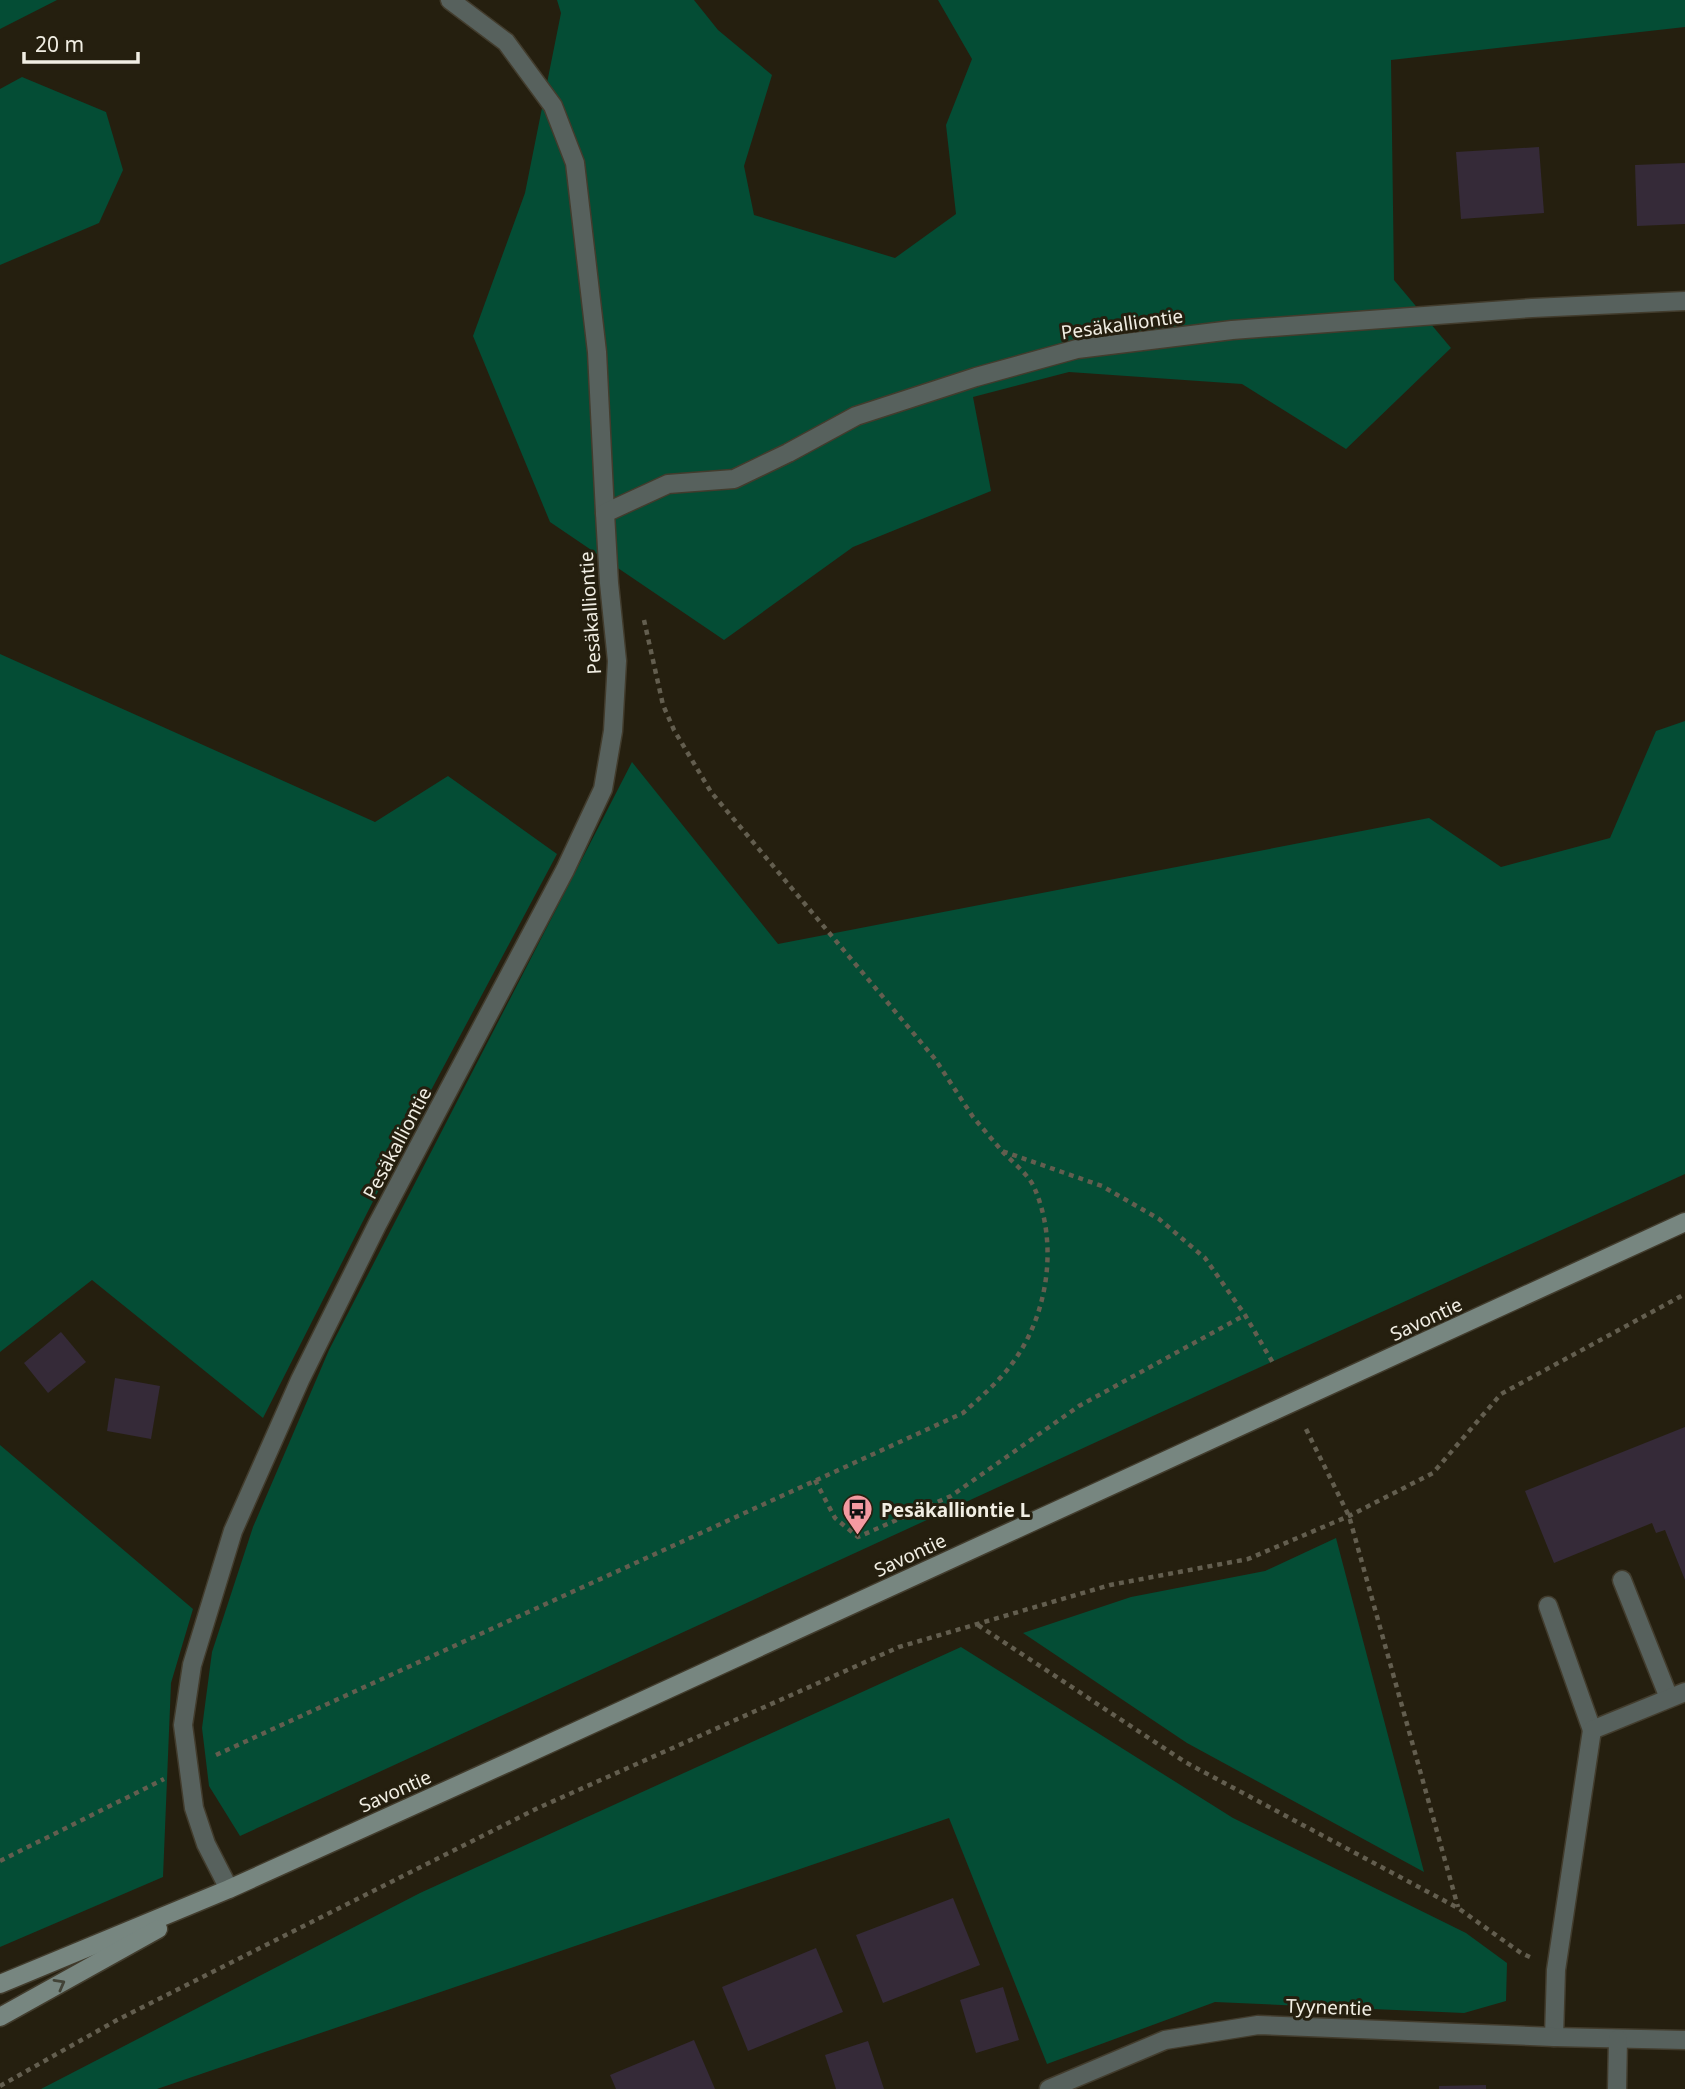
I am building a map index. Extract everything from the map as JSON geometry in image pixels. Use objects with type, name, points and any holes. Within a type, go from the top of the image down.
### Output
[{"type":"main road","name":"Savontie","points":[[0,1984],[229,1889],[519,1759],[1685,1223]]},
{"type":"main road","name":"Savontie","points":[[0,2017],[229,1889]]},
{"type":"street","points":[[450,0],[506,42],[553,106],[575,163],[597,352],[605,513]]},
{"type":"street","name":"Pesäkalliontie","points":[[229,1889],[206,1844],[194,1808],[183,1725],[192,1665],[233,1531],[300,1380],[359,1261],[565,870],[603,789],[613,731],[617,661],[605,513],[668,484],[734,478],[788,453],[856,416],[976,377],[1077,349],[1271,327],[1532,308],[1685,301]]},
{"type":"street","points":[[1592,1730],[1677,1695],[1622,1580]]},
{"type":"street","points":[[1548,1605],[1592,1730],[1556,1970],[1554,2037]]},
{"type":"street","name":"Tyynentie","points":[[1049,2089],[1165,2040],[1258,2025],[1554,2037],[1685,2039]]},
{"type":"street","points":[[1617,2089],[1618,2039]]},
{"type":"path","points":[[0,1861],[126,1796],[963,1413],[992,1387],[1017,1358],[1041,1308],[1048,1265],[1046,1225],[1033,1185],[973,1117],[934,1059],[710,792],[674,730],[663,705],[641,607]]},
{"type":"path","points":[[1002,1151],[1102,1186],[1159,1219],[1205,1258],[1245,1315],[1273,1363]]},
{"type":"path","points":[[0,2086],[117,2020],[538,1808],[899,1647],[1110,1585],[1248,1559],[1349,1516],[1433,1473],[1501,1394],[1685,1294]]},
{"type":"path","points":[[815,1480],[835,1518],[858,1537],[951,1496],[1079,1406],[1245,1315]]},
{"type":"path","points":[[1306,1429],[1349,1516],[1458,1908]]},
{"type":"path","points":[[977,1625],[1185,1762],[1458,1908],[1521,1953],[1556,1970]]},
{"type":"green space","points":[[0,0],[57,0],[0,29]]},
{"type":"green space","points":[[557,0],[694,0],[718,30],[772,75],[744,166],[754,215],[895,258],[956,214],[946,125],[972,59],[938,0],[1685,0],[1685,27],[1391,60],[1394,280],[1451,348],[1346,449],[1242,384],[1069,372],[973,397],[991,491],[853,547],[724,640],[550,522],[473,336],[525,193],[561,13]]},
{"type":"green space","points":[[22,77],[106,112],[123,170],[99,223],[0,265],[0,89]]},
{"type":"green space","points":[[0,654],[375,822],[448,776],[557,854],[396,1156],[263,1418],[92,1280],[0,1352]]},
{"type":"green space","points":[[1685,721],[1685,1174],[240,1836],[209,1786],[202,1728],[212,1652],[253,1527],[329,1350],[632,762],[778,944],[1429,818],[1501,867],[1610,838],[1656,731]]},
{"type":"green space","points":[[0,1445],[193,1609],[171,1683],[163,1877],[0,1947]]},
{"type":"green space","points":[[1336,1538],[1424,1872],[1187,1743],[1023,1633],[1131,1597],[1265,1571]]},
{"type":"green space","points":[[961,1647],[1233,1818],[1466,1933],[1507,1963],[1506,2001],[1464,2013],[1215,2002],[1047,2064],[949,1818],[157,2089],[41,2089],[420,1893]]},
{"type":"building","points":[[1539,147],[1544,213],[1461,219],[1456,152]]},
{"type":"building","points":[[1685,163],[1685,224],[1637,226],[1635,165]]},
{"type":"building","points":[[61,1332],[86,1362],[48,1393],[24,1363]]},
{"type":"building","points":[[115,1378],[160,1386],[151,1439],[107,1431]]},
{"type":"building","points":[[1685,1427],[1685,1580],[1665,1530],[1656,1533],[1652,1523],[1554,1563],[1525,1491]]},
{"type":"building","points":[[953,1898],[980,1965],[883,2003],[856,1935]]},
{"type":"building","points":[[816,1948],[843,2012],[748,2051],[722,1987]]},
{"type":"building","points":[[1003,1987],[1019,2040],[976,2053],[960,2000]]},
{"type":"building","points":[[694,2040],[715,2089],[616,2089],[610,2075]]},
{"type":"building","points":[[868,2041],[884,2089],[836,2089],[825,2055]]},
{"type":"building","points":[[1486,2085],[1486,2089],[1439,2089],[1439,2086]]},
{"type":"place","name":"Pesäkalliontie L","points":[[858,1537]]}]
